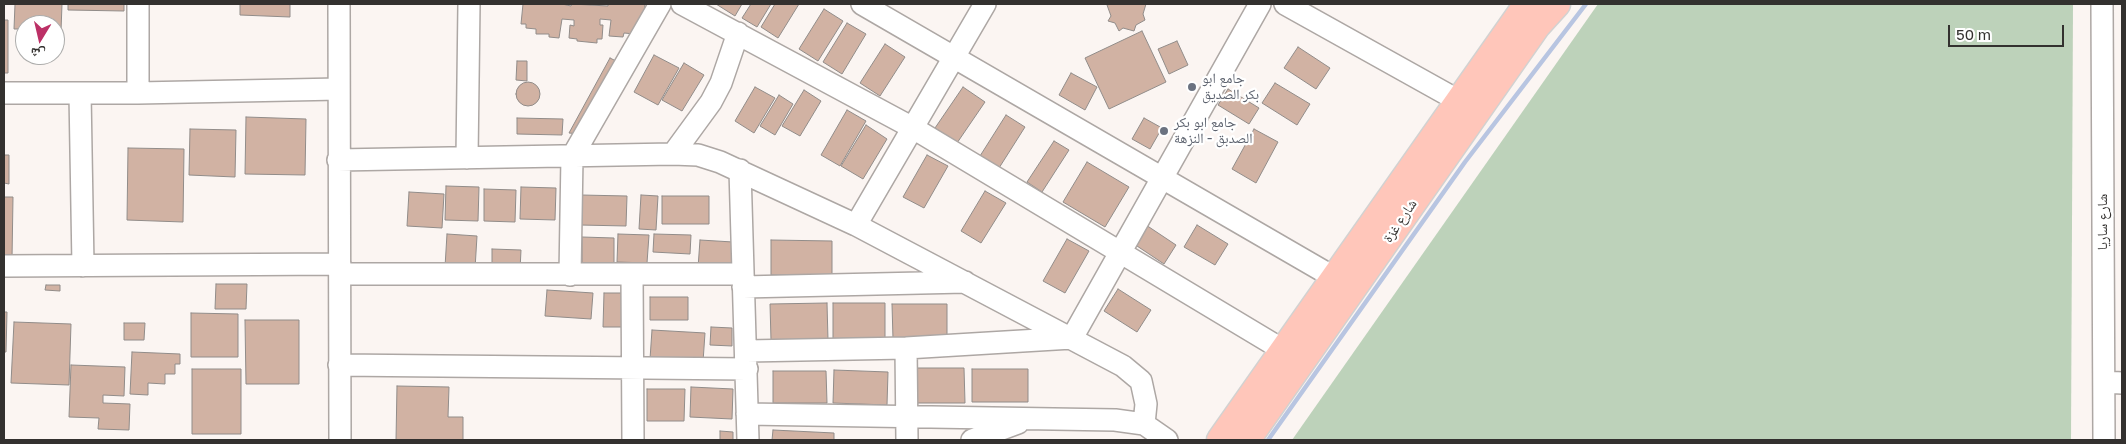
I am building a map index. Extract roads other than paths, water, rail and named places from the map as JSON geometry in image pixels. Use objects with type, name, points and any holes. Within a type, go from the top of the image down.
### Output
[{"type":"main road","name":"شارع غزة","points":[[1220,440],[1527,4]]},
{"type":"main road","name":"شارع غزة","points":[[1247,440],[1537,26],[1557,4]]},
{"type":"street","points":[[138,4],[138,93]]},
{"type":"street","points":[[339,4],[340,440]]},
{"type":"street","points":[[467,158],[469,4]]},
{"type":"street","points":[[570,275],[572,157],[660,4]]},
{"type":"street","points":[[682,4],[912,128],[1284,350]]},
{"type":"street","points":[[862,4],[1335,278]]},
{"type":"street","points":[[856,225],[985,4]]},
{"type":"street","points":[[1072,338],[1260,4]]},
{"type":"street","points":[[1285,4],[1459,101]]},
{"type":"street","name":"شارع ساريا","points":[[2102,4],[2113,207],[2113,382],[2104,440]]},
{"type":"street","points":[[673,154],[710,102],[721,83],[738,34]]},
{"type":"street","points":[[4,92],[138,93],[339,89]]},
{"type":"street","points":[[80,93],[83,266]]},
{"type":"street","points":[[338,160],[698,155],[740,170],[856,225],[1124,366],[1140,381],[1146,404],[1144,424]]},
{"type":"street","points":[[740,170],[748,440]]},
{"type":"street","points":[[4,266],[340,269],[632,275],[743,280],[967,282]]},
{"type":"street","points":[[632,275],[633,440]]},
{"type":"street","points":[[339,365],[632,367],[1072,338]]},
{"type":"street","points":[[906,348],[907,440]]},
{"type":"street","points":[[747,414],[1116,420],[1144,424],[1167,440]]},
{"type":"street","points":[[972,440],[1035,418]]},
{"type":"waterway","points":[[1268,440],[1465,162],[1586,4]]},
{"type":"place","name":"جامع ابو بكر الصديق","points":[[1192,87]]},
{"type":"place","name":"جامع ابو بكر الصدبق - النزهة","points":[[1164,131]]}]
